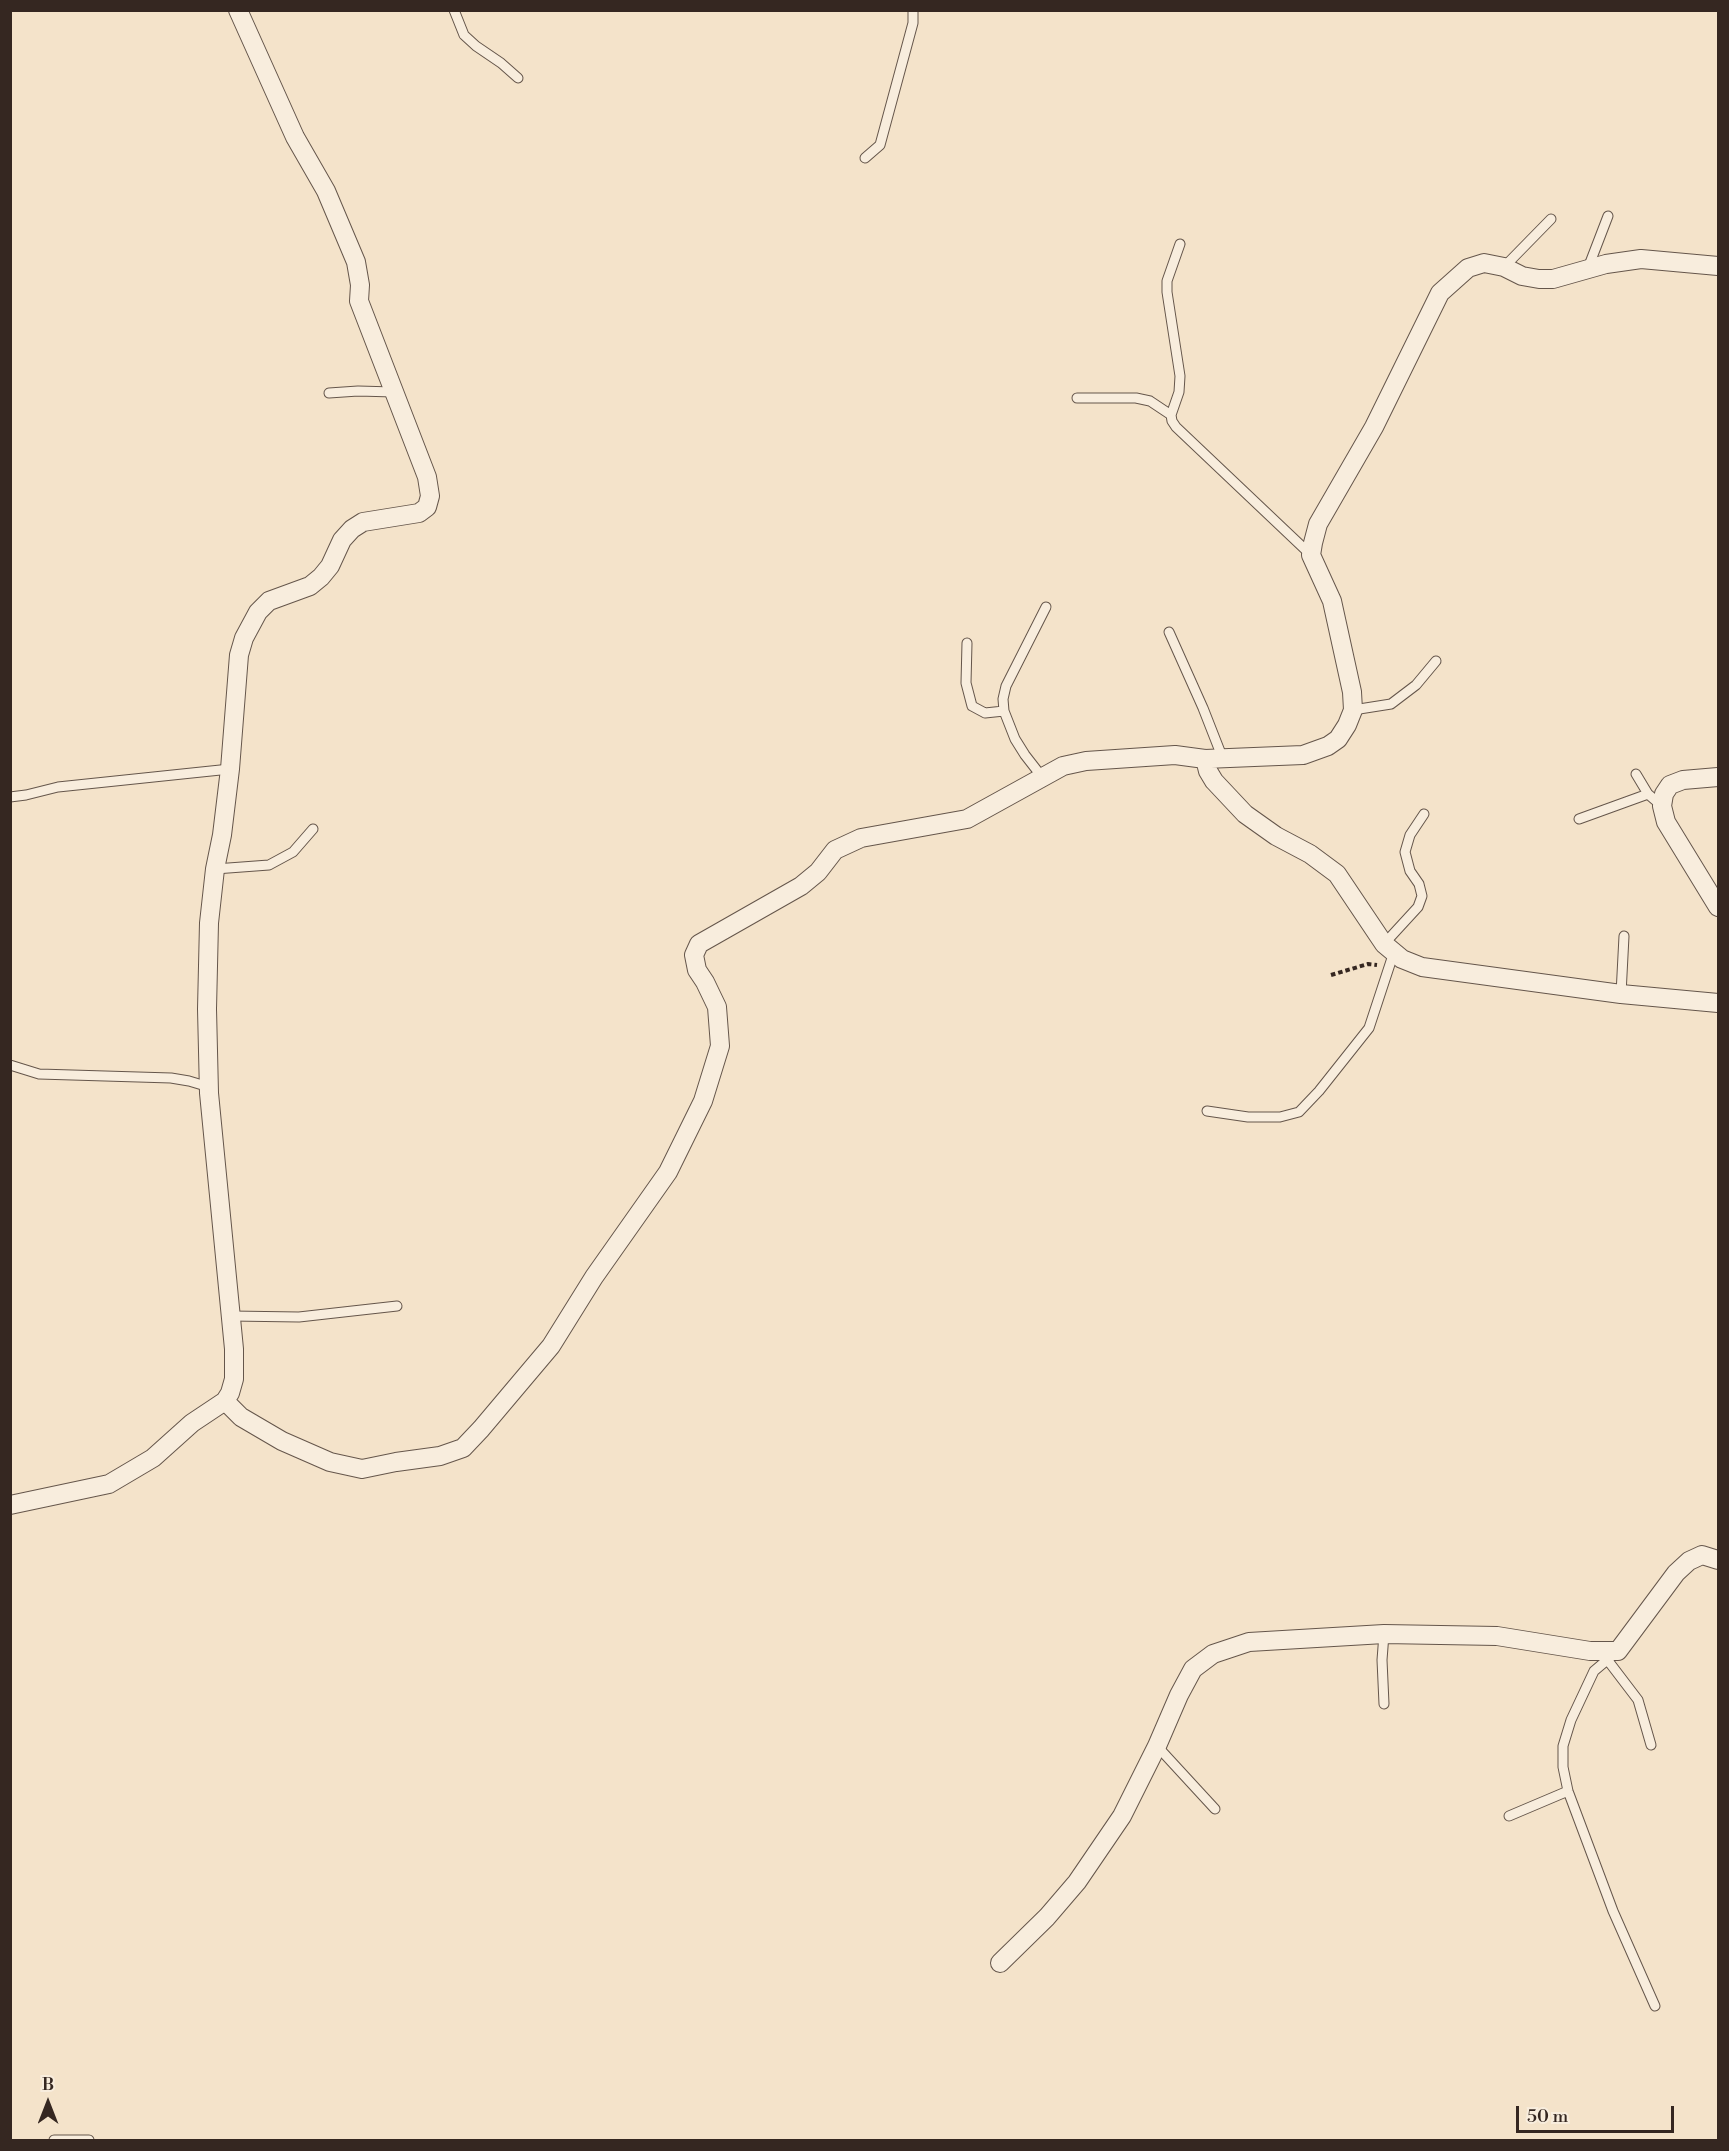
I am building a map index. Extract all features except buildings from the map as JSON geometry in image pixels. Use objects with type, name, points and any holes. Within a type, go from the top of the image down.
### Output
[{"type":"street","points":[[10,1505],[110,1484],[153,1458],[192,1423],[225,1401],[230,1393],[234,1379],[234,1350],[209,1087],[207,1008],[209,923],[230,769],[239,655],[244,638],[258,612],[269,601],[310,585],[321,577],[330,566],[342,540],[352,529],[363,522],[419,513],[427,507],[429,496],[427,477],[359,302],[360,285],[356,262],[326,191],[296,137],[238,10]]},
{"type":"street","points":[[225,1401],[241,1417],[282,1441],[330,1461],[363,1469],[396,1461],[440,1456],[463,1448],[482,1429],[551,1346],[594,1276],[668,1172],[704,1101],[720,1046],[717,1007],[697,970],[694,955],[699,944],[801,886],[818,872],[835,850],[861,837],[967,819],[1063,766],[1086,761],[1175,755],[1214,759],[1303,755],[1328,746],[1338,739],[1353,710],[1352,692],[1332,601],[1311,555],[1318,524],[1374,427],[1440,293],[1468,268],[1484,263],[1504,267],[1522,276],[1539,279],[1553,279],[1606,264],[1641,259],[1719,266]]},
{"type":"street","points":[[1214,759],[1208,771],[1245,814],[1276,836],[1310,854],[1337,874],[1389,954],[1422,967],[1621,994],[1719,1004]]},
{"type":"street","points":[[1719,777],[1683,780],[1670,785],[1664,794],[1662,806],[1666,822],[1719,907]]},
{"type":"street","points":[[1000,1963],[1047,1917],[1077,1882],[1122,1816],[1193,1669],[1213,1654],[1250,1642],[1384,1634],[1497,1636],[1612,1655],[1676,1573],[1689,1561],[1702,1555],[1719,1560]]},
{"type":"lane","points":[[454,10],[465,35],[518,78]]},
{"type":"lane","points":[[865,158],[880,145],[913,23],[913,10]]},
{"type":"lane","points":[[1587,270],[1608,216]]},
{"type":"lane","points":[[1504,267],[1551,219]]},
{"type":"lane","points":[[1171,415],[1179,392],[1180,376],[1167,281],[1180,244]]},
{"type":"lane","points":[[329,393],[394,392]]},
{"type":"lane","points":[[1077,398],[1136,398],[1150,401],[1171,415],[1176,427],[1311,555]]},
{"type":"lane","points":[[1044,777],[1025,756],[1015,739],[1004,711],[1003,699],[1006,686],[1046,607]]},
{"type":"lane","points":[[1169,632],[1203,708],[1214,759]]},
{"type":"lane","points":[[967,644],[966,683],[972,706],[985,713],[1004,711]]},
{"type":"lane","points":[[1353,710],[1391,704],[1416,685],[1436,661]]},
{"type":"lane","points":[[10,796],[26,795],[58,787],[230,769]]},
{"type":"lane","points":[[1636,774],[1648,794],[1662,806]]},
{"type":"lane","points":[[1579,819],[1648,794]]},
{"type":"lane","points":[[1207,1111],[1248,1117],[1280,1117],[1299,1112],[1319,1091],[1369,1028],[1389,954],[1422,897],[1419,884],[1410,871],[1405,852],[1410,835],[1424,814]]},
{"type":"lane","points":[[215,868],[269,865],[293,852],[313,829]]},
{"type":"lane","points":[[1621,994],[1624,936]]},
{"type":"lane","points":[[10,1065],[39,1074],[171,1078],[209,1087]]},
{"type":"lane","points":[[231,1316],[299,1317],[397,1306]]},
{"type":"lane","points":[[1384,1634],[1382,1660],[1384,1704]]},
{"type":"lane","points":[[1651,1745],[1638,1700],[1612,1655],[1594,1671],[1570,1720],[1563,1746],[1563,1767],[1568,1791],[1613,1911],[1655,2006]]},
{"type":"lane","points":[[1157,1746],[1215,1809]]},
{"type":"lane","points":[[1509,1816],[1568,1791]]},
{"type":"lane","points":[[54,2140],[89,2140]]},
{"type":"path","points":[[1331,975],[1368,964],[1389,954]]}]
